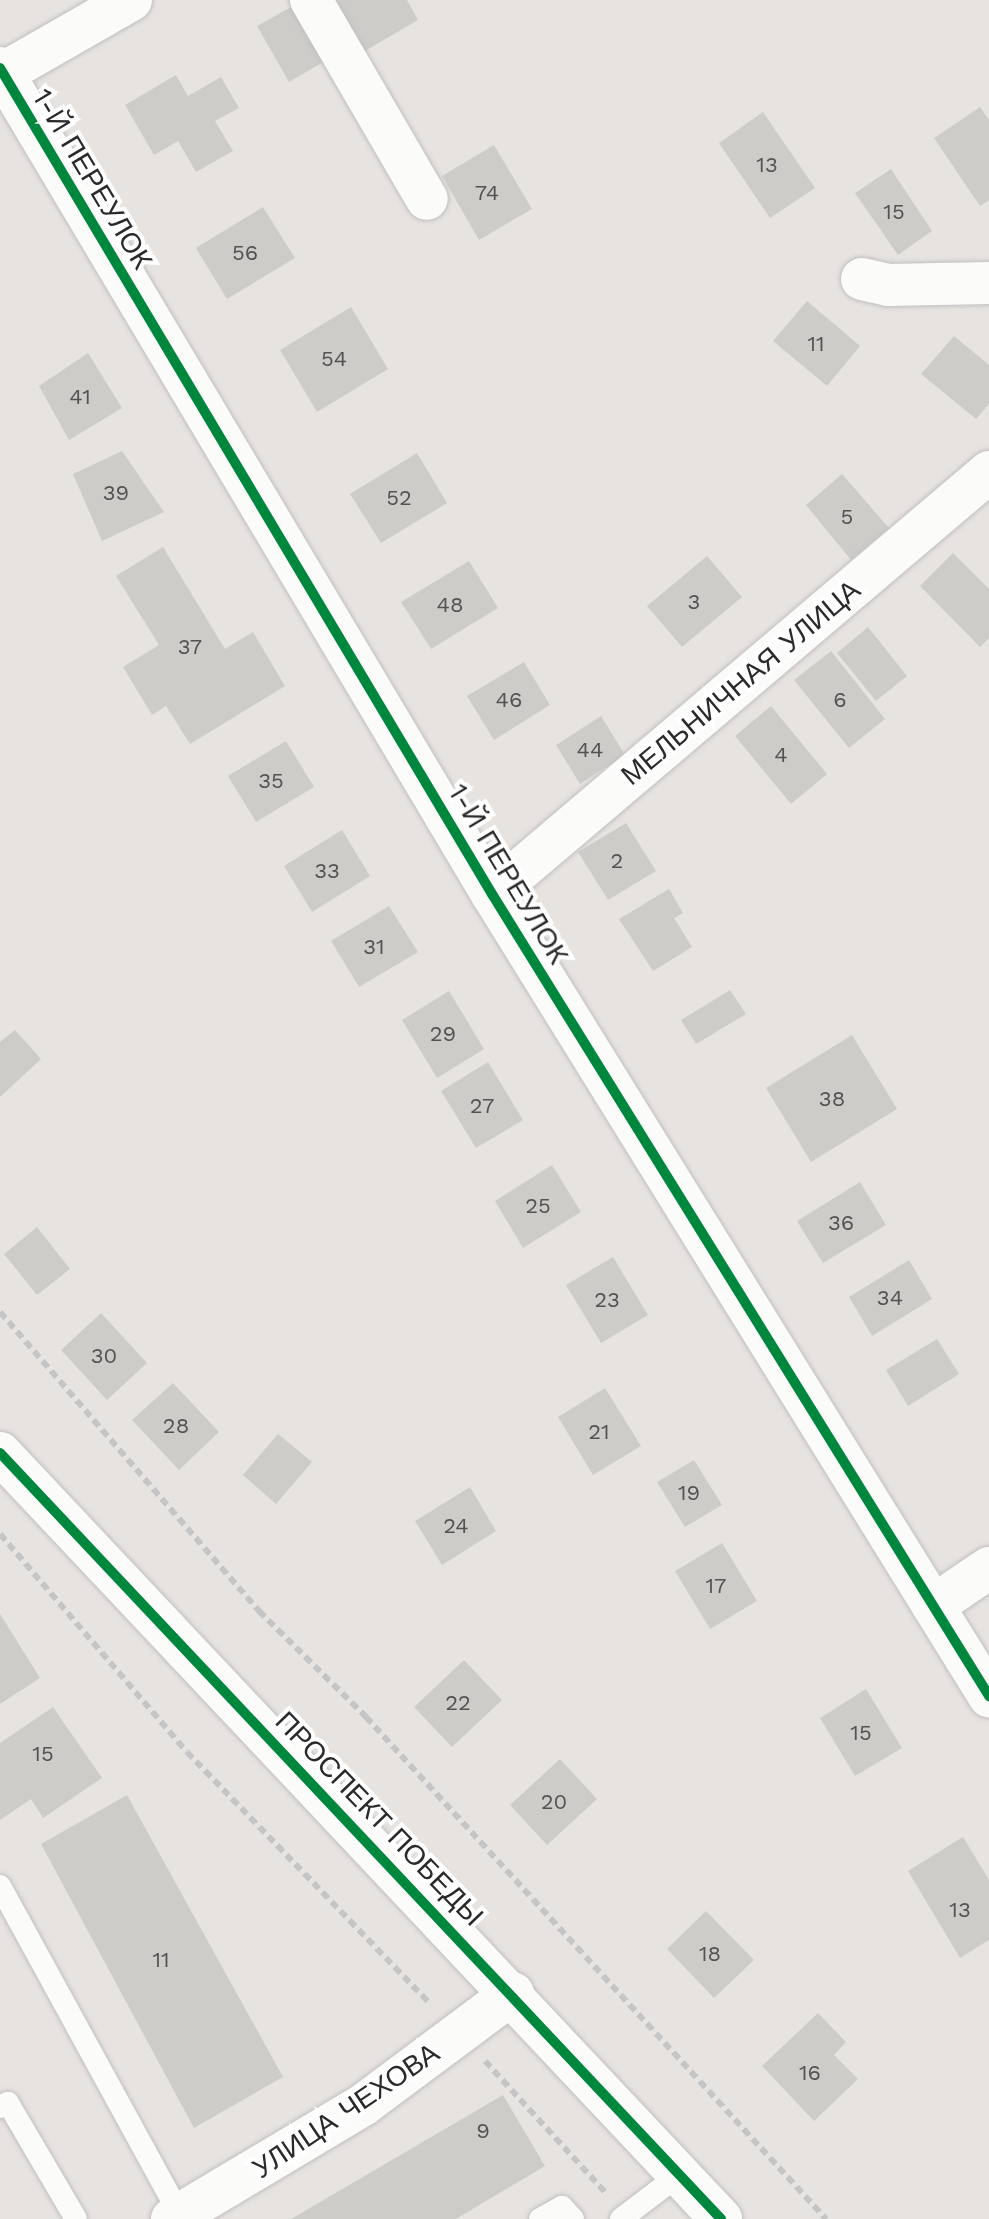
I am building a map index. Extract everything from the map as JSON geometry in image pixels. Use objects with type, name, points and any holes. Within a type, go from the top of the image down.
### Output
[{"type":"street","points":[[1,72],[130,0]]},
{"type":"street","points":[[311,0],[426,199]]},
{"type":"street","name":"1-Й ПЕРЕУЛОК","points":[[1,72],[492,894],[989,1696]]},
{"type":"street","points":[[862,279],[888,285],[989,284]]},
{"type":"street","name":"МЕЛЬНИЧНАЯ УЛИЦА","points":[[492,894],[989,472]]},
{"type":"street","name":"ПРОСПЕКТ ПОБЕДЫ","points":[[0,1453],[513,1993],[721,2219]]},
{"type":"street","points":[[933,1606],[989,1568]]},
{"type":"street","name":"УЛИЦА ЧЕХОВА","points":[[176,2217],[363,2105],[513,1993]]},
{"type":"lane","points":[[0,1886],[176,2217]]},
{"type":"lane","points":[[3,2100],[76,2219]]},
{"type":"lane","points":[[624,2217],[680,2174]]},
{"type":"lane","points":[[540,2219],[562,2206],[573,2219]]},
{"type":"path","points":[[0,1312],[259,1611],[380,1731],[826,2219]]},
{"type":"path","points":[[0,1534],[188,1752],[458,2034],[624,2217]]},
{"type":"building","points":[[335,0],[407,0],[418,20],[365,51]]},
{"type":"building","points":[[293,6],[325,61],[289,82],[257,26]]},
{"type":"building","points":[[176,75],[188,96],[221,77],[239,108],[215,121],[233,151],[196,172],[178,141],[154,155],[125,105]]},
{"type":"building","points":[[980,107],[989,120],[989,200],[980,206],[934,138]]},
{"type":"building","points":[[763,112],[815,188],[770,218],[719,143]]},
{"type":"building","points":[[494,145],[532,209],[479,240],[442,176]]},
{"type":"building","points":[[891,169],[932,231],[898,255],[855,193]]},
{"type":"building","points":[[263,207],[295,258],[227,299],[196,248]]},
{"type":"building","points":[[807,301],[860,346],[827,386],[773,341]]},
{"type":"building","points":[[351,307],[388,369],[317,412],[280,350]]},
{"type":"building","points":[[954,336],[989,365],[989,404],[976,419],[921,374]]},
{"type":"building","points":[[88,353],[122,408],[69,440],[39,386]]},
{"type":"building","points":[[122,451],[164,512],[102,541],[73,474]]},
{"type":"building","points":[[417,453],[447,503],[381,543],[350,494]]},
{"type":"building","points":[[842,474],[889,528],[851,560],[806,505]]},
{"type":"building","points":[[163,547],[225,649],[253,632],[285,686],[190,744],[166,706],[152,715],[123,667],[159,645],[116,576]]},
{"type":"building","points":[[953,553],[989,589],[989,638],[980,647],[920,586]]},
{"type":"building","points":[[707,556],[742,597],[682,647],[647,606]]},
{"type":"building","points":[[469,561],[498,608],[431,649],[401,602]]},
{"type":"building","points":[[868,627],[907,676],[876,701],[837,653]]},
{"type":"building","points":[[831,651],[885,719],[849,748],[794,680]]},
{"type":"building","points":[[524,662],[550,705],[494,740],[467,696]]},
{"type":"building","points":[[771,706],[827,774],[791,804],[735,736]]},
{"type":"building","points":[[601,716],[625,755],[580,784],[556,745]]},
{"type":"building","points":[[286,741],[314,787],[256,822],[228,776]]},
{"type":"building","points":[[626,823],[656,871],[608,900],[578,852]]},
{"type":"building","points":[[342,830],[370,876],[312,912],[284,866]]},
{"type":"building","points":[[669,889],[683,913],[674,918],[692,947],[653,971],[619,919]]},
{"type":"building","points":[[389,906],[418,952],[359,987],[331,941]]},
{"type":"building","points":[[730,990],[746,1014],[696,1044],[681,1020]]},
{"type":"building","points":[[449,991],[484,1049],[437,1078],[402,1020]]},
{"type":"building","points":[[15,1030],[41,1059],[0,1097],[0,1042]]},
{"type":"building","points":[[852,1035],[897,1109],[811,1162],[766,1088]]},
{"type":"building","points":[[488,1062],[523,1120],[476,1148],[441,1091]]},
{"type":"building","points":[[552,1165],[581,1212],[523,1248],[495,1201]]},
{"type":"building","points":[[860,1182],[886,1225],[823,1263],[797,1221]]},
{"type":"building","points":[[37,1227],[70,1269],[37,1295],[4,1254]]},
{"type":"building","points":[[613,1257],[648,1315],[601,1343],[566,1285]]},
{"type":"building","points":[[909,1260],[932,1299],[872,1336],[849,1297]]},
{"type":"building","points":[[101,1313],[147,1363],[107,1400],[61,1350]]},
{"type":"building","points":[[937,1339],[959,1374],[908,1406],[886,1370]]},
{"type":"building","points":[[173,1383],[219,1432],[179,1470],[132,1420]]},
{"type":"building","points":[[605,1388],[641,1446],[593,1475],[558,1417]]},
{"type":"building","points":[[278,1434],[312,1462],[276,1504],[243,1475]]},
{"type":"building","points":[[694,1460],[722,1505],[685,1527],[657,1482]]},
{"type":"building","points":[[470,1487],[496,1531],[442,1565],[415,1521]]},
{"type":"building","points":[[722,1543],[757,1601],[710,1629],[675,1571]]},
{"type":"building","points":[[0,1614],[40,1678],[0,1704]]},
{"type":"building","points":[[464,1660],[502,1700],[452,1747],[414,1707]]},
{"type":"building","points":[[866,1689],[902,1748],[855,1776],[820,1718]]},
{"type":"building","points":[[53,1707],[102,1778],[43,1818],[31,1799],[0,1820],[0,1743]]},
{"type":"building","points":[[560,1759],[597,1799],[547,1845],[510,1805]]},
{"type":"building","points":[[127,1795],[283,2077],[194,2128],[41,1844]]},
{"type":"building","points":[[963,1837],[989,1880],[989,1940],[960,1958],[908,1871]]},
{"type":"building","points":[[706,1911],[754,1960],[714,1998],[667,1949]]},
{"type":"building","points":[[818,2013],[846,2042],[834,2055],[858,2079],[814,2121],[762,2066]]},
{"type":"building","points":[[503,2095],[545,2166],[456,2219],[291,2219]]},
{"type":"cycle path","points":[[0,68],[492,894],[989,1696]]},
{"type":"cycle path","points":[[0,1453],[721,2219]]}]
